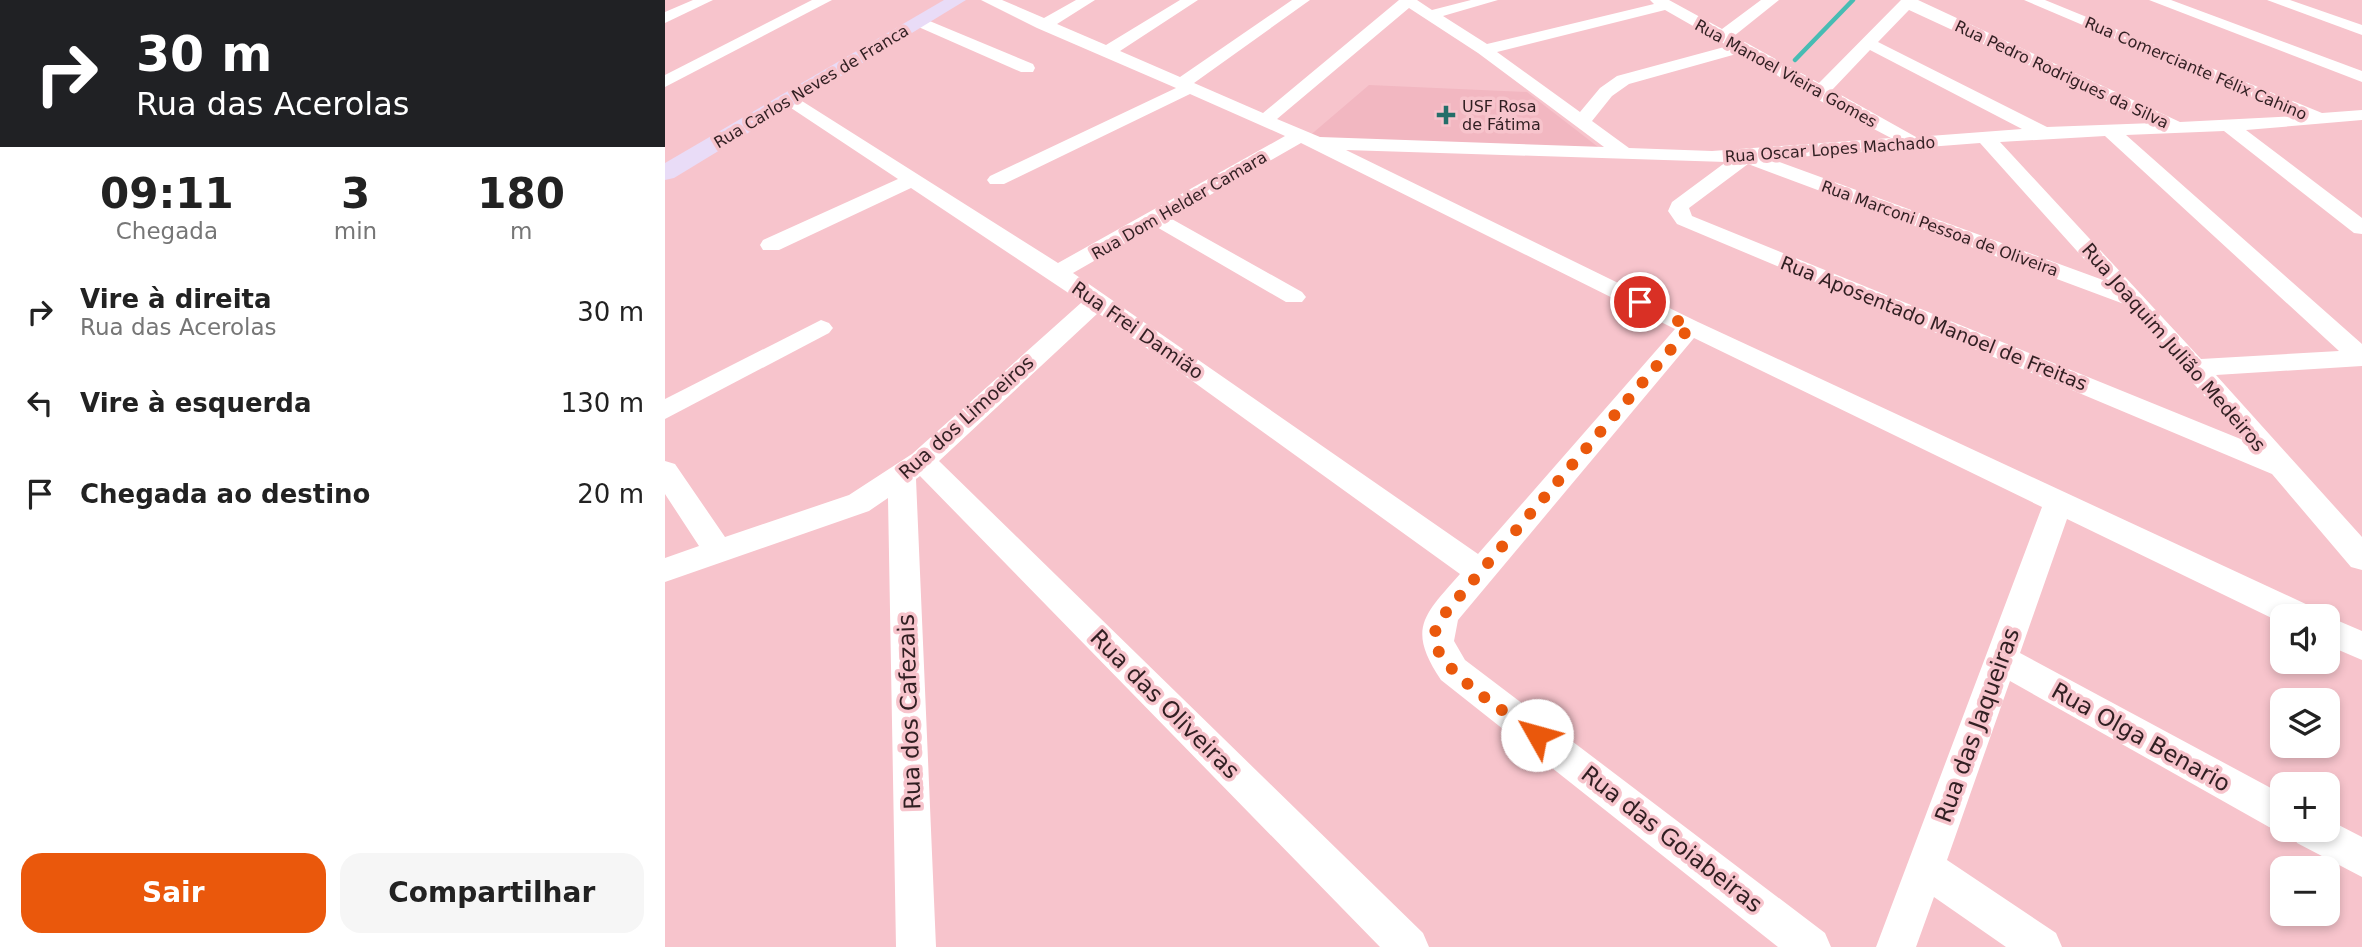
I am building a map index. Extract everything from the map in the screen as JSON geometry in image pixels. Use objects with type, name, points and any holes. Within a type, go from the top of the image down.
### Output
[{"type":"main road","name":"Rua Carlos Neves de Franca","points":[[665,173],[957,0]]},
{"type":"street","points":[[665,19],[705,0]]},
{"type":"street","points":[[665,82],[824,0]]},
{"type":"street","points":[[989,0],[1308,139],[1690,327],[2273,604]]},
{"type":"street","points":[[1044,25],[1087,0]]},
{"type":"street","points":[[1107,52],[1190,0]]},
{"type":"street","points":[[997,180],[1185,86],[1301,0]]},
{"type":"street","points":[[1429,15],[1490,0]]},
{"type":"street","points":[[1721,38],[1771,0]]},
{"type":"street","name":"Rua Comerciante Félix Cahino","points":[[2032,0],[2321,120]]},
{"type":"street","points":[[2157,0],[2362,77]]},
{"type":"street","points":[[2275,0],[2362,30]]},
{"type":"street","points":[[1264,121],[1408,1],[1484,50],[1626,155]]},
{"type":"street","points":[[1819,93],[1870,44],[1909,1]]},
{"type":"street","name":"Rua Pedro Rodrigues da Silva","points":[[1909,1],[2178,127]]},
{"type":"street","points":[[1484,50],[1662,3]]},
{"type":"street","name":"Rua Manoel Vieira Gomes","points":[[1662,3],[1819,93],[1915,144]]},
{"type":"street","points":[[920,22],[1027,68]]},
{"type":"street","points":[[1870,44],[2044,133]]},
{"type":"street","points":[[1582,122],[1606,92],[1623,80],[1739,48]]},
{"type":"street","name":"Rua Frei Damião","points":[[787,100],[1097,300],[1480,572]]},
{"type":"street","name":"Rua Oscar Lopes Machado","points":[[1308,139],[1626,155],[1746,156],[2044,133],[2229,126],[2362,115]]},
{"type":"street","points":[[2342,118],[2362,130]]},
{"type":"street","points":[[2229,126],[2362,228]]},
{"type":"street","points":[[2110,131],[2362,358]]},
{"type":"street","name":"Rua Joaquim Julião Medeiros","points":[[1985,137],[2195,368],[2277,465],[2362,558]]},
{"type":"street","name":"Rua Dom Helder Camara","points":[[1057,273],[1308,139]]},
{"type":"street","name":"Rua Marconi Pessoa de Oliveira","points":[[1746,156],[2134,300]]},
{"type":"street","name":"Rua Aposentado Manoel de Freitas","points":[[1746,156],[1679,206],[1679,216],[2277,465]]},
{"type":"street","points":[[771,245],[913,180]]},
{"type":"street","points":[[1157,219],[1294,297]]},
{"type":"street","name":"Rua dos Limoeiros","points":[[665,570],[859,503],[912,469],[1097,300]]},
{"type":"street","points":[[1480,572],[1690,327]]},
{"type":"street","points":[[665,410],[821,328]]},
{"type":"street","points":[[2195,368],[2362,358]]},
{"type":"street","name":"Rua dos Cafezais","points":[[912,469],[916,947]]},
{"type":"street","name":"Rua das Oliveiras","points":[[912,469],[1409,947]]},
{"type":"street","points":[[665,471],[719,553]]},
{"type":"street","name":"Rua das Jaqueiras","points":[[1896,947],[2058,503]]},
{"type":"street","name":"Rua das Goiabeiras","points":[[1480,572],[1437,625],[1436,645],[1453,670],[1811,947]]},
{"type":"street","points":[[2340,636],[2362,646]]},
{"type":"street","name":"Rua Olga Benario","points":[[2000,659],[2270,807]]},
{"type":"street","points":[[2332,842],[2362,858]]},
{"type":"street","points":[[1925,868],[2042,947]]},
{"type":"shaded area","name":"USF Rosa de Fátima","points":[[1369,85],[1527,92],[1602,150],[1307,138]]},
{"type":"waterway","points":[[1795,60],[1853,0]]},
{"type":"place","name":"USF Rosa de Fátima","points":[[1446,115]]},
{"type":"route","points":[[1537,735],[1453,670],[1436,645],[1437,625],[1690,327],[1640,302]]}]
